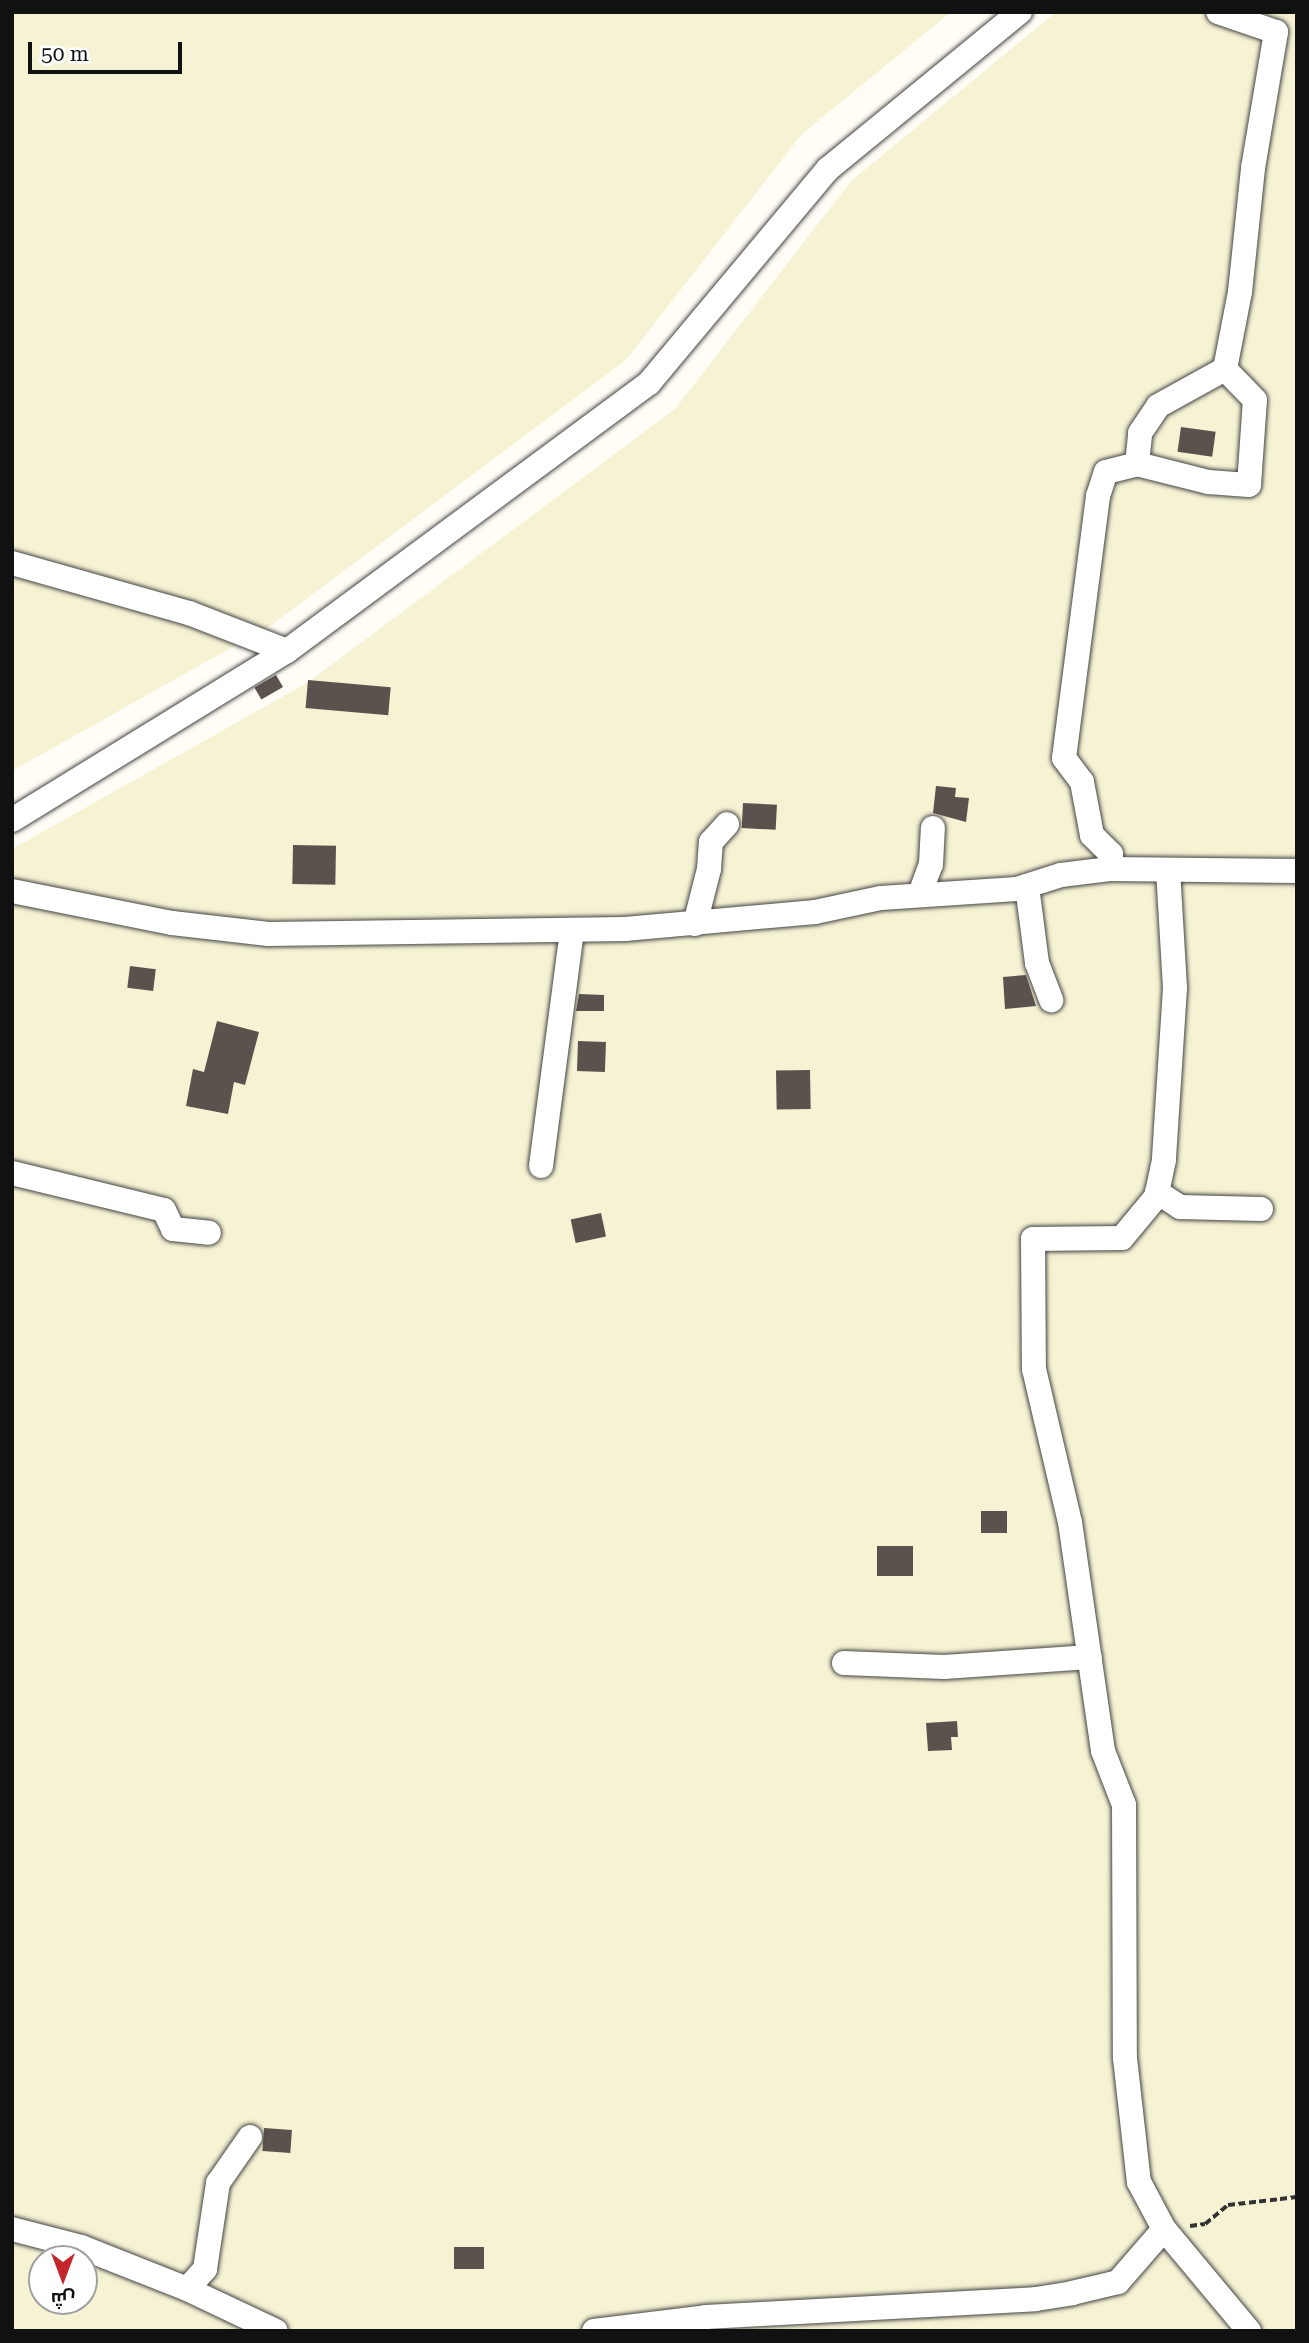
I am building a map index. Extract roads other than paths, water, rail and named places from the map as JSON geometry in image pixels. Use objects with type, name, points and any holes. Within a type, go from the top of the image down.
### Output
[{"type":"street","points":[[12,820],[287,651],[649,383],[828,169],[1020,12]]},
{"type":"street","points":[[1218,12],[1276,32],[1225,369]]},
{"type":"street","points":[[1110,869],[1111,853],[1092,835],[1082,782],[1064,758],[1098,496],[1106,471],[1137,464],[1208,482],[1250,485],[1255,400],[1225,369]]},
{"type":"street","points":[[1137,464],[1140,433],[1158,406],[1225,369]]},
{"type":"street","points":[[12,563],[189,613],[287,651]]},
{"type":"street","points":[[695,923],[709,869],[711,842],[727,824]]},
{"type":"street","points":[[920,894],[931,864],[933,828]]},
{"type":"street","points":[[12,891],[172,923],[268,934],[572,930],[695,923],[815,912],[920,894],[1027,886],[1061,876],[1110,869],[1297,871]]},
{"type":"street","points":[[1168,870],[1175,988],[1164,1160],[1157,1192],[1122,1238],[1033,1239],[1034,1369],[1070,1522],[1103,1751],[1124,1805],[1129,2108],[1139,2182],[1164,2229],[1249,2331]]},
{"type":"street","points":[[1027,886],[1037,963],[1051,1000]]},
{"type":"street","points":[[541,1166],[572,930]]},
{"type":"street","points":[[12,1173],[164,1210],[173,1229],[209,1234]]},
{"type":"street","points":[[1157,1192],[1180,1207],[1261,1209]]},
{"type":"street","points":[[844,1662],[944,1667],[1090,1657]]},
{"type":"street","points":[[187,2289],[205,2269],[218,2183],[250,2137]]},
{"type":"street","points":[[12,2229],[81,2247],[187,2289],[276,2331]]},
{"type":"street","points":[[594,2331],[705,2317],[1036,2299],[1072,2293],[1118,2282],[1164,2229]]}]
